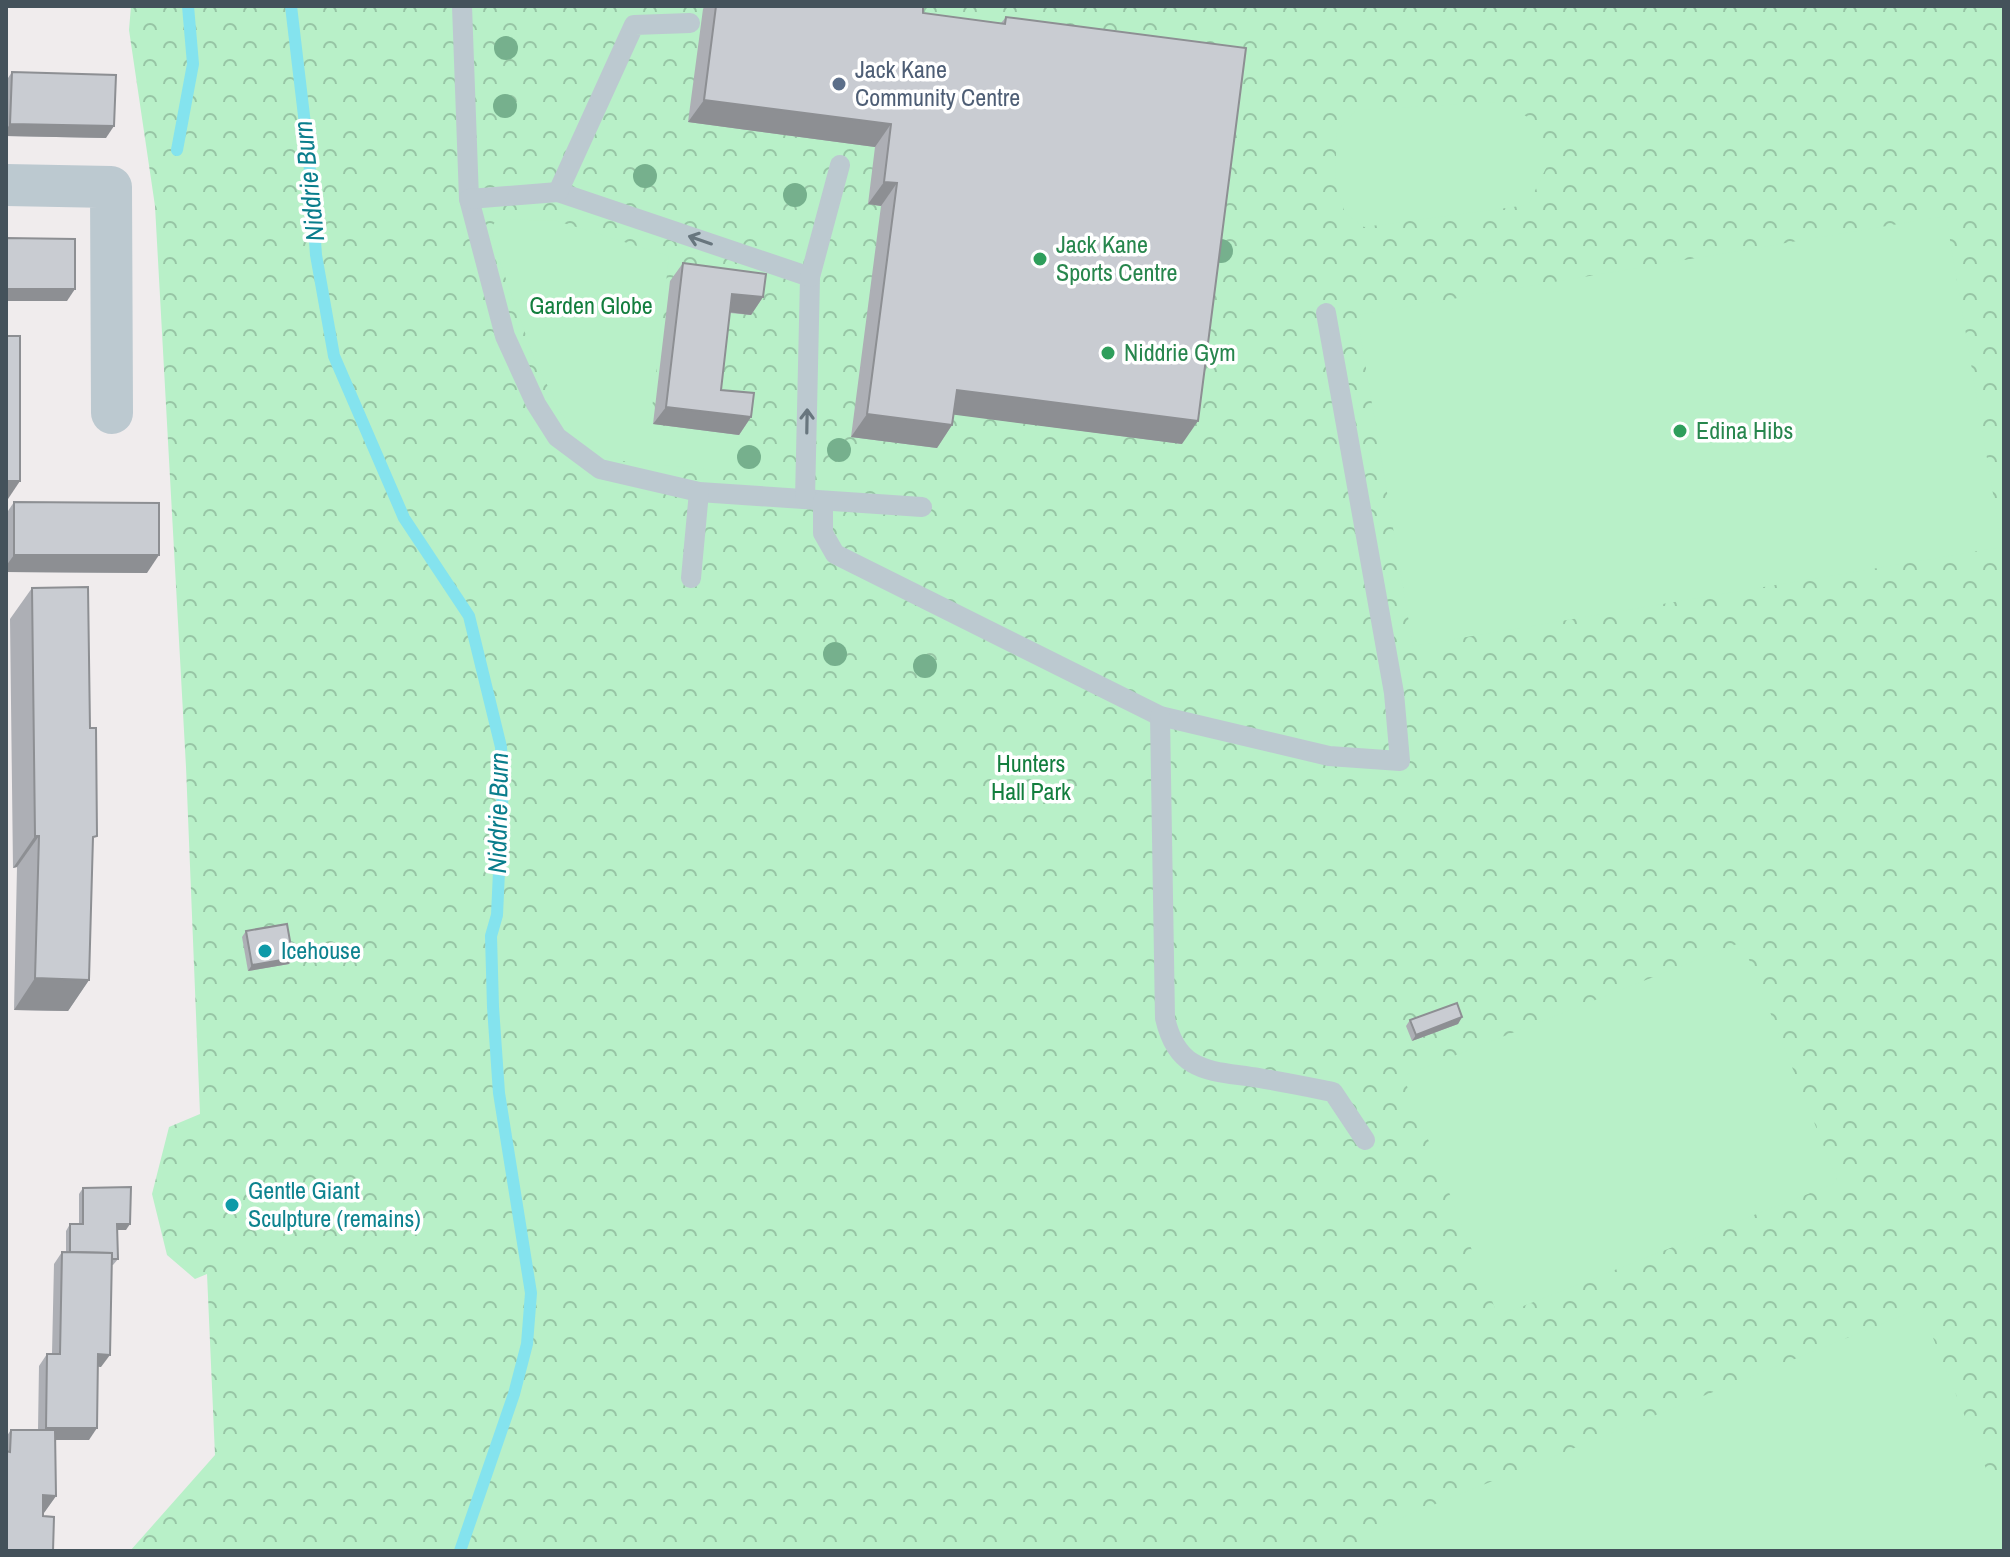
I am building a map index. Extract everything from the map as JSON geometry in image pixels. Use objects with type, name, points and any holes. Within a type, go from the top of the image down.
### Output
[{"type":"street","points":[[6,185],[111,187],[112,413]]},
{"type":"lane","points":[[462,6],[469,199],[505,336],[536,404],[557,437],[600,469],[699,492],[922,507]]},
{"type":"lane","points":[[558,192],[634,25],[690,23]]},
{"type":"lane","points":[[840,165],[810,277],[814,500],[823,533],[835,554],[1160,716],[1329,756],[1400,761],[1394,693],[1326,313]]},
{"type":"lane","points":[[469,199],[558,192],[810,277]]},
{"type":"lane","points":[[691,578],[699,492]]},
{"type":"lane","points":[[1160,716],[1165,1018],[1170,1041],[1187,1059],[1214,1073],[1333,1092],[1365,1140]]},
{"type":"green space","name":"Hunters Hall Park","points":[[131,6],[2004,6],[2004,1551],[130,1551],[215,1455],[207,1274],[195,1279],[167,1255],[152,1194],[169,1127],[200,1114],[186,767],[155,206],[129,30]]},
{"type":"green space","points":[[1503,102],[1537,123],[1547,166],[1528,205],[1364,227],[1345,213],[1335,183],[1337,131],[1356,110]]},
{"type":"green space","name":"Edina Hibs","points":[[1946,216],[2002,547],[1413,646],[1357,315]]},
{"type":"green space","name":"Garden Globe","points":[[497,219],[557,221],[669,256],[650,427],[741,437],[734,472],[612,460],[580,443],[534,358],[489,231]]},
{"type":"green space","points":[[1742,942],[1838,1182],[1498,1316],[1403,1076]]},
{"type":"green space","points":[[1921,1308],[2004,1513],[2004,1551],[1379,1551],[1371,1530]]},
{"type":"building","name":"Jack Kane Sports Centre","points":[[716,6],[923,6],[923,13],[1005,24],[1006,17],[1246,48],[1198,421],[957,390],[952,425],[867,414],[897,183],[884,182],[891,124],[704,100]]},
{"type":"building","points":[[12,72],[116,75],[114,126],[10,124]]},
{"type":"building","points":[[6,238],[75,239],[75,289],[6,289]]},
{"type":"building","points":[[683,263],[766,274],[763,297],[732,294],[721,390],[754,393],[751,417],[666,407]]},
{"type":"building","points":[[6,336],[20,336],[20,481],[6,481]]},
{"type":"building","points":[[14,502],[159,503],[159,555],[14,555]]},
{"type":"building","points":[[88,587],[90,728],[96,728],[97,836],[93,837],[89,980],[35,978],[39,836],[35,836],[32,588]]},
{"type":"building","name":"Icehouse","points":[[287,924],[293,958],[252,965],[246,931]]},
{"type":"building","points":[[1457,1003],[1462,1017],[1416,1035],[1410,1020]]},
{"type":"building","points":[[131,1187],[130,1224],[117,1224],[118,1259],[112,1259],[112,1253],[70,1252],[70,1224],[83,1224],[83,1188]]},
{"type":"building","points":[[62,1252],[112,1253],[110,1355],[98,1354],[97,1428],[46,1428],[47,1354],[60,1354]]},
{"type":"building","points":[[11,1430],[55,1430],[56,1496],[43,1495],[43,1516],[54,1517],[53,1551],[6,1551],[6,1451],[10,1452]]},
{"type":"waterway","name":"Niddrie Burn","points":[[177,150],[193,64],[188,6]]},
{"type":"waterway","name":"Niddrie Burn","points":[[291,6],[309,158],[316,255],[334,356],[404,518],[469,616],[501,747],[503,784],[497,915],[491,936],[493,1007],[499,1093],[531,1293],[527,1344],[514,1394],[460,1551]]},
{"type":"place","name":"Jack Kane Community Centre","points":[[839,84]]},
{"type":"place","name":"Jack Kane Sports Centre","points":[[1040,259]]},
{"type":"place","name":"Niddrie Gym","points":[[1108,353]]},
{"type":"place","name":"Edina Hibs","points":[[1680,431]]},
{"type":"place","name":"Icehouse","points":[[265,951]]},
{"type":"place","name":"Gentle Giant Sculpture (remains)","points":[[232,1205]]}]
